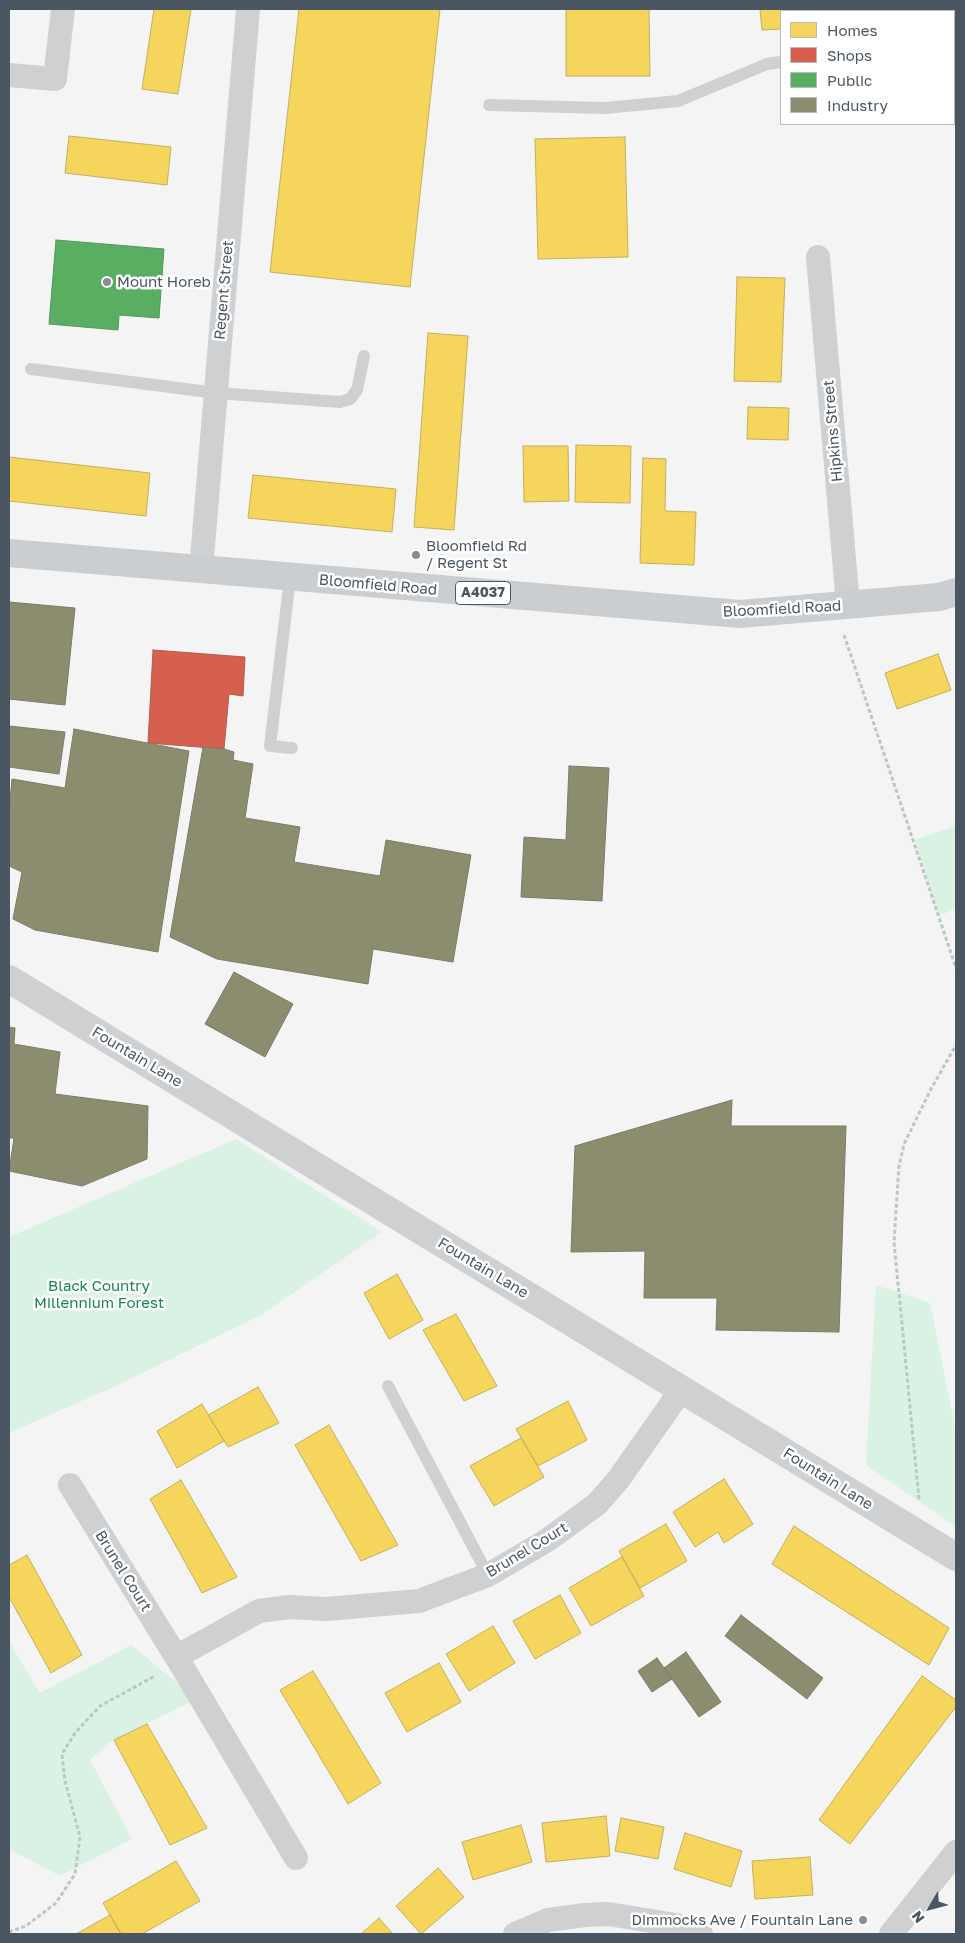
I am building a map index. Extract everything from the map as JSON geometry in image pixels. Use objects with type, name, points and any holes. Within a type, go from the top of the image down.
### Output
[{"type":"main road","name":"Bloomfield Road","points":[[9,553],[290,578],[740,614],[939,597],[956,592]]},
{"type":"street","points":[[9,75],[55,79],[63,9]]},
{"type":"street","name":"Regent Street","points":[[202,570],[248,9]]},
{"type":"street","name":"Hipkins Street","points":[[818,257],[841,606]]},
{"type":"street","name":"Fountain Lane","points":[[9,979],[956,1558]]},
{"type":"street","name":"Brunel Court","points":[[178,1660],[259,1611],[289,1607],[326,1609],[419,1601],[488,1576],[546,1541],[597,1504],[618,1480],[682,1389]]},
{"type":"street","name":"Brunel Court","points":[[70,1485],[178,1660],[296,1858]]},
{"type":"street","points":[[891,1934],[956,1852]]},
{"type":"street","points":[[515,1934],[548,1920],[608,1914],[676,1925],[701,1934]]},
{"type":"lane","points":[[489,105],[605,108],[678,102],[767,64],[780,62]]},
{"type":"lane","points":[[31,369],[216,393],[340,402],[350,399],[358,390],[364,356]]},
{"type":"lane","points":[[290,578],[270,746],[292,748]]},
{"type":"lane","points":[[388,1386],[488,1576]]},
{"type":"path","points":[[841,606],[956,968]]},
{"type":"path","points":[[922,1536],[894,1242],[899,1166],[904,1144],[931,1089],[956,1045]]},
{"type":"path","points":[[9,1932],[26,1926],[56,1903],[75,1874],[80,1837],[65,1780],[62,1754],[74,1734],[100,1706],[178,1660]]},
{"type":"green space","points":[[956,826],[956,908],[939,916],[914,840]]},
{"type":"green space","name":"Black Country Millennium Forest","points":[[236,1139],[382,1232],[261,1315],[118,1385],[9,1433],[9,1237]]},
{"type":"green space","points":[[876,1285],[930,1303],[956,1433],[956,1527],[866,1465]]},
{"type":"green space","points":[[9,1642],[40,1693],[131,1645],[187,1691],[192,1701],[109,1743],[90,1760],[132,1839],[60,1876],[9,1849]]},
{"type":"building: Homes","points":[[154,9],[191,9],[178,94],[142,89]]},
{"type":"building: Homes","points":[[299,9],[440,9],[410,287],[270,272]]},
{"type":"building: Homes","points":[[566,9],[649,9],[650,76],[566,76]]},
{"type":"building: Homes","points":[[760,9],[941,9],[780,10],[780,29],[762,30]]},
{"type":"building: Homes","points":[[69,136],[171,147],[167,185],[65,173]]},
{"type":"building: Homes","points":[[625,137],[628,257],[538,259],[535,139]]},
{"type":"building: Homes","points":[[737,277],[785,278],[781,382],[734,381]]},
{"type":"building: Homes","points":[[428,333],[468,336],[454,530],[414,527]]},
{"type":"building: Homes","points":[[748,407],[789,408],[788,440],[747,439]]},
{"type":"building: Homes","points":[[576,445],[631,446],[630,503],[575,502]]},
{"type":"building: Homes","points":[[523,446],[568,446],[569,501],[524,502]]},
{"type":"building: Homes","points":[[9,457],[150,473],[146,516],[9,501]]},
{"type":"building: Homes","points":[[643,458],[666,459],[665,511],[696,512],[694,565],[640,563]]},
{"type":"building: Homes","points":[[253,475],[396,489],[392,532],[248,518]]},
{"type":"building: Homes","points":[[938,654],[951,690],[897,709],[885,673]]},
{"type":"building: Homes","points":[[397,1274],[423,1320],[389,1339],[364,1293]]},
{"type":"building: Homes","points":[[456,1314],[497,1386],[464,1401],[423,1330]]},
{"type":"building: Homes","points":[[258,1387],[279,1423],[228,1447],[208,1415]]},
{"type":"building: Homes","points":[[568,1401],[587,1440],[538,1466],[516,1429]]},
{"type":"building: Homes","points":[[202,1404],[224,1441],[177,1468],[157,1431]]},
{"type":"building: Homes","points":[[329,1425],[398,1545],[361,1561],[295,1445]]},
{"type":"building: Homes","points":[[521,1438],[544,1477],[494,1506],[470,1466]]},
{"type":"building: Homes","points":[[724,1479],[753,1524],[724,1543],[718,1532],[695,1547],[673,1512]]},
{"type":"building: Homes","points":[[181,1480],[237,1577],[202,1593],[150,1499]]},
{"type":"building: Homes","points":[[666,1524],[687,1561],[640,1588],[619,1551]]},
{"type":"building: Homes","points":[[794,1526],[949,1628],[929,1665],[772,1564]]},
{"type":"building: Homes","points":[[27,1555],[82,1655],[51,1673],[9,1597],[9,1565]]},
{"type":"building: Homes","points":[[622,1557],[644,1596],[591,1626],[569,1588]]},
{"type":"building: Homes","points":[[560,1595],[581,1633],[535,1659],[513,1621]]},
{"type":"building: Homes","points":[[493,1626],[515,1663],[469,1691],[446,1654]]},
{"type":"building: Homes","points":[[439,1663],[461,1702],[407,1732],[385,1693]]},
{"type":"building: Homes","points":[[313,1671],[381,1783],[348,1804],[280,1690]]},
{"type":"building: Homes","points":[[922,1676],[956,1700],[956,1707],[850,1844],[819,1820]]},
{"type":"building: Homes","points":[[147,1724],[207,1828],[170,1845],[114,1740]]},
{"type":"building: Homes","points":[[606,1816],[610,1856],[546,1862],[542,1823]]},
{"type":"building: Homes","points":[[621,1818],[664,1827],[658,1859],[615,1851]]},
{"type":"building: Homes","points":[[521,1825],[532,1862],[473,1880],[462,1842]]},
{"type":"building: Homes","points":[[685,1833],[742,1851],[731,1887],[674,1869]]},
{"type":"building: Homes","points":[[810,1857],[813,1895],[755,1899],[752,1861]]},
{"type":"building: Homes","points":[[176,1861],[200,1901],[142,1934],[121,1934],[103,1903]]},
{"type":"building: Homes","points":[[438,1868],[464,1897],[421,1934],[396,1906]]},
{"type":"building: Homes","points":[[110,1915],[121,1934],[76,1934]]},
{"type":"building: Homes","points":[[379,1918],[393,1934],[361,1934]]},
{"type":"building: Shops","points":[[153,650],[245,657],[243,696],[229,694],[224,749],[148,743]]},
{"type":"building: Public","name":"Mount Horeb","points":[[56,240],[164,249],[159,318],[119,315],[118,330],[49,324]]},
{"type":"building: Industry","points":[[9,602],[75,608],[65,705],[9,699]]},
{"type":"building: Industry","points":[[9,726],[65,732],[59,774],[9,767]]},
{"type":"building: Industry","points":[[74,729],[189,751],[158,952],[35,930],[13,919],[22,872],[9,866],[9,812],[12,779],[65,788]]},
{"type":"building: Industry","points":[[203,747],[234,752],[233,760],[253,764],[245,818],[300,827],[294,862],[380,876],[386,840],[471,855],[453,962],[373,949],[368,984],[217,959],[170,937]]},
{"type":"building: Industry","points":[[569,766],[609,768],[602,901],[521,897],[524,837],[566,840]]},
{"type":"building: Industry","points":[[234,972],[293,1004],[265,1057],[205,1024]]},
{"type":"building: Industry","points":[[9,1027],[15,1028],[14,1044],[60,1052],[55,1094],[148,1106],[147,1159],[82,1186],[9,1171],[14,1138],[9,1138]]},
{"type":"building: Industry","points":[[732,1100],[731,1126],[846,1126],[839,1332],[716,1330],[717,1298],[644,1298],[645,1251],[571,1252],[575,1146]]},
{"type":"building: Industry","points":[[741,1615],[823,1678],[807,1699],[725,1636]]},
{"type":"building: Industry","points":[[686,1652],[721,1702],[699,1717],[664,1668]]},
{"type":"building: Industry","points":[[657,1658],[672,1679],[652,1692],[638,1671]]},
{"type":"place","name":"Mount Horeb","points":[[107,282]]},
{"type":"place","name":"Bloomfield Rd / Regent St","points":[[416,555]]},
{"type":"place","name":"Dimmocks Ave / Fountain Lane","points":[[863,1920]]}]
